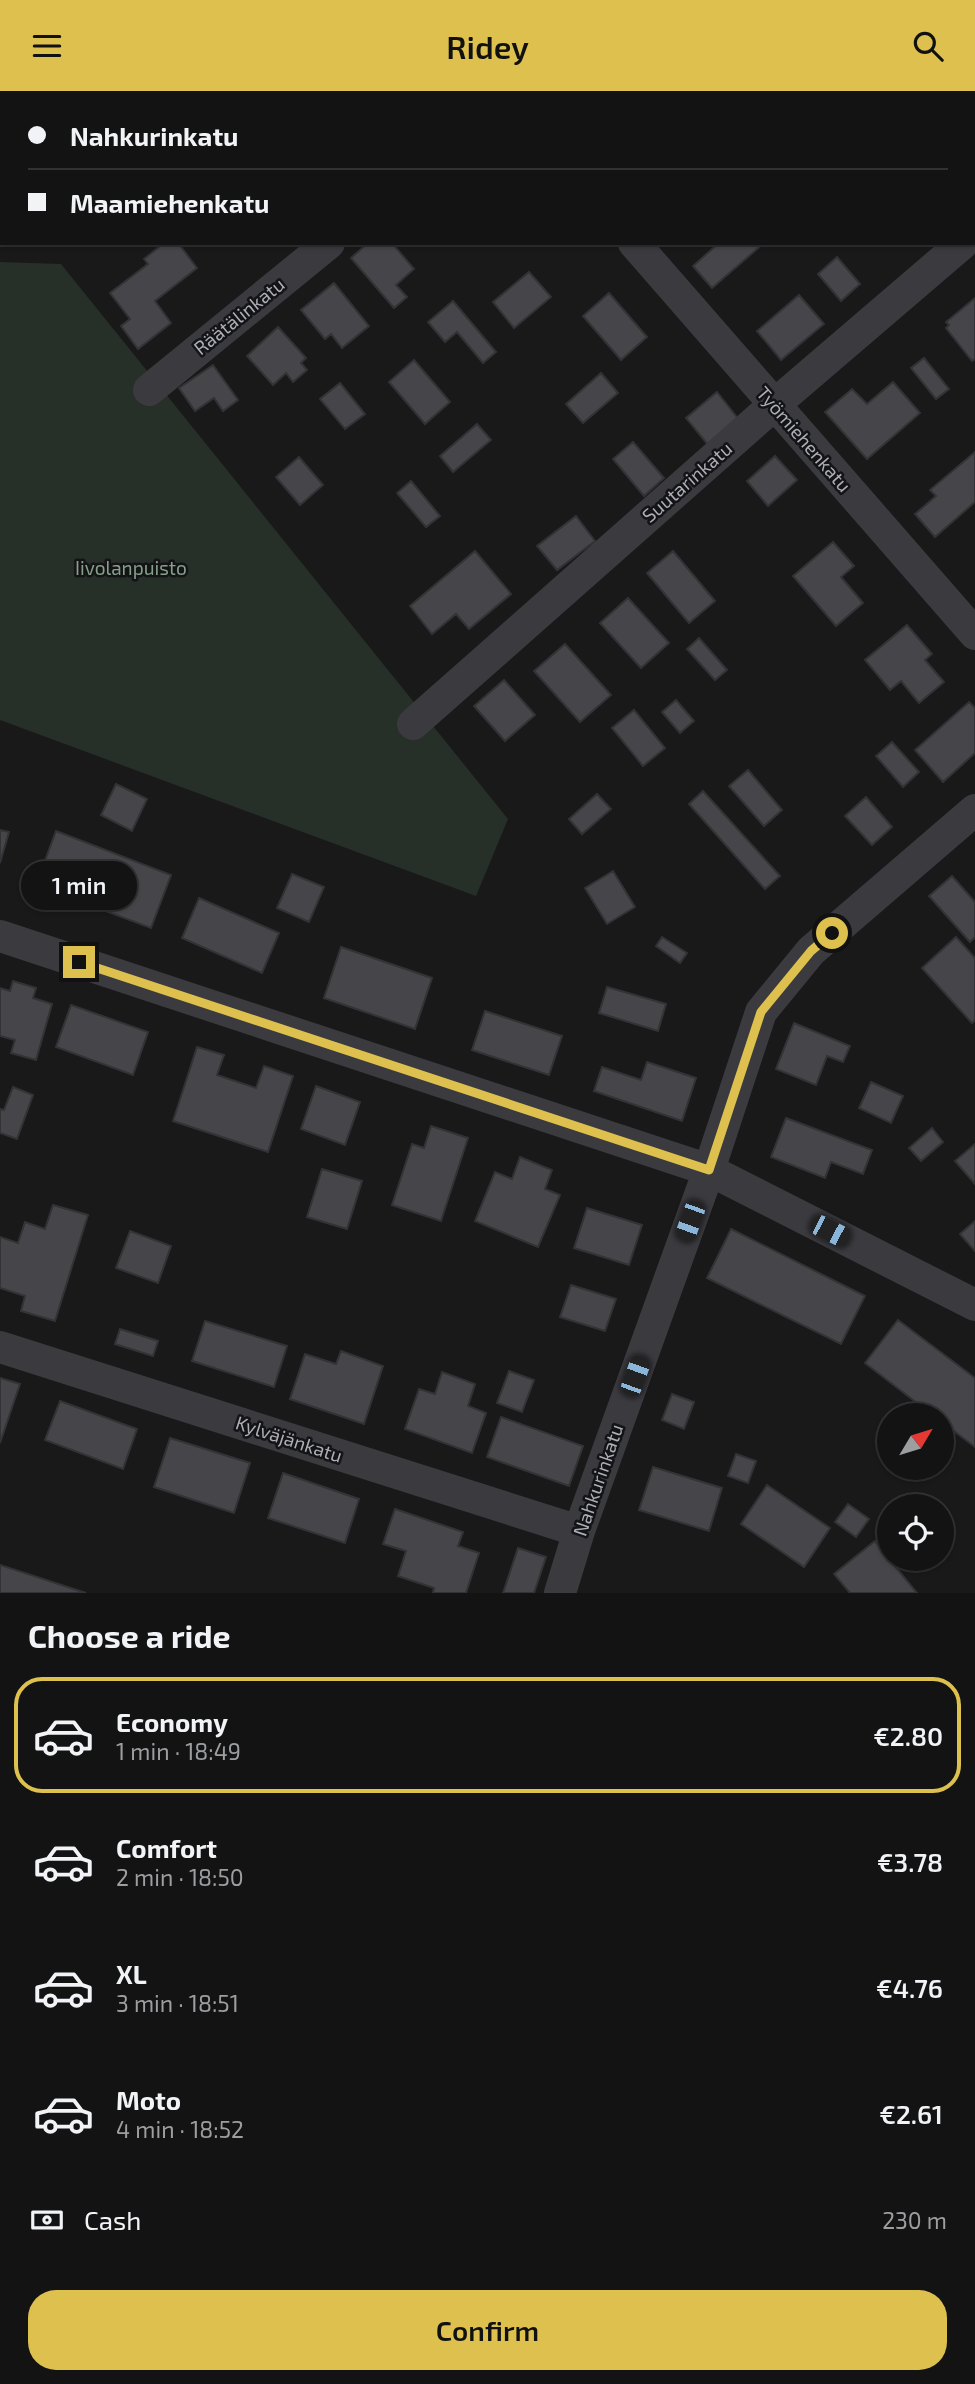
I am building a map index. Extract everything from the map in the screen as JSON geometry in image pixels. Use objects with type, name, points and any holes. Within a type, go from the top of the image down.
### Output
[{"type":"street","name":"Räätälinkatu","points":[[149,390],[327,245]]},
{"type":"street","name":"Työmiehenkatu","points":[[636,245],[975,634]]},
{"type":"street","name":"Suutarinkatu","points":[[413,723],[774,405],[961,245]]},
{"type":"street","name":"Nahkurinkatu","points":[[560,1593],[579,1531],[709,1170],[761,1012],[811,951],[975,810]]},
{"type":"street","points":[[0,936],[709,1170],[975,1305]]},
{"type":"street","name":"Kylväjänkatu","points":[[0,1347],[579,1531]]},
{"type":"green space","name":"Iivolanpuisto","points":[[0,262],[61,264],[508,819],[476,896],[0,720]]},
{"type":"building","points":[[162,245],[180,245],[197,268],[155,301],[171,323],[138,349],[121,326],[130,319],[110,293],[148,264],[144,259]]},
{"type":"building","points":[[366,245],[394,245],[414,269],[396,285],[407,297],[394,308],[351,258]]},
{"type":"building","points":[[717,245],[762,245],[712,288],[693,266]]},
{"type":"building","points":[[837,257],[860,284],[841,301],[818,274]]},
{"type":"building","points":[[529,272],[551,297],[514,328],[493,302]]},
{"type":"building","points":[[334,283],[369,326],[342,348],[331,334],[325,339],[301,310]]},
{"type":"building","points":[[609,293],[647,337],[621,360],[583,316]]},
{"type":"building","points":[[799,295],[824,324],[781,360],[757,331]]},
{"type":"building","points":[[975,298],[975,359],[972,361],[946,328],[949,325],[946,322]]},
{"type":"building","points":[[453,301],[496,352],[483,363],[457,332],[445,342],[428,322]]},
{"type":"building","points":[[278,327],[306,358],[301,363],[307,370],[293,382],[286,373],[273,385],[247,356]]},
{"type":"building","points":[[924,358],[949,389],[936,399],[911,368]]},
{"type":"building","points":[[414,360],[450,402],[425,424],[389,382]]},
{"type":"building","points":[[213,365],[238,400],[223,411],[214,398],[195,411],[179,388]]},
{"type":"building","points":[[601,373],[618,393],[583,423],[566,404]]},
{"type":"building","points":[[893,382],[920,413],[867,459],[825,412],[852,389],[867,404]]},
{"type":"building","points":[[340,383],[365,414],[345,429],[320,399]]},
{"type":"building","points":[[717,392],[740,421],[709,446],[686,418]]},
{"type":"building","points":[[477,424],[491,440],[453,472],[440,456]]},
{"type":"building","points":[[633,442],[664,478],[644,496],[613,459]]},
{"type":"building","points":[[975,452],[975,502],[935,537],[915,514],[936,496],[930,490]]},
{"type":"building","points":[[775,456],[797,480],[768,506],[747,481]]},
{"type":"building","points":[[299,457],[323,485],[300,505],[276,477]]},
{"type":"building","points":[[411,481],[440,516],[426,527],[397,493]]},
{"type":"building","points":[[576,516],[595,541],[557,570],[537,546]]},
{"type":"building","points":[[833,542],[854,566],[841,577],[863,603],[836,626],[793,576]]},
{"type":"building","points":[[475,551],[511,594],[469,629],[456,614],[432,634],[410,606]]},
{"type":"building","points":[[673,551],[715,601],[689,623],[647,573]]},
{"type":"building","points":[[628,598],[669,643],[641,668],[600,623]]},
{"type":"building","points":[[907,625],[932,654],[925,660],[944,682],[919,703],[901,681],[890,690],[865,660]]},
{"type":"building","points":[[699,638],[727,670],[715,680],[687,649]]},
{"type":"building","points":[[565,644],[611,695],[580,722],[534,671]]},
{"type":"building","points":[[504,680],[535,715],[505,741],[474,706]]},
{"type":"building","points":[[676,700],[694,721],[680,733],[662,712]]},
{"type":"building","points":[[969,702],[975,708],[975,753],[943,782],[915,750]]},
{"type":"building","points":[[634,710],[665,748],[643,766],[612,728]]},
{"type":"building","points":[[892,742],[919,772],[903,787],[876,756]]},
{"type":"building","points":[[748,770],[782,810],[764,826],[729,786]]},
{"type":"building","points":[[116,784],[147,799],[132,831],[101,815]]},
{"type":"building","points":[[703,791],[780,876],[765,889],[689,804]]},
{"type":"building","points":[[597,794],[611,809],[582,834],[569,819]]},
{"type":"building","points":[[866,797],[892,827],[872,845],[845,816]]},
{"type":"building","points":[[0,830],[9,832],[0,863]]},
{"type":"building","points":[[56,831],[171,875],[151,928],[36,885]]},
{"type":"building","points":[[613,871],[635,907],[607,924],[585,888]]},
{"type":"building","points":[[292,874],[324,887],[309,922],[277,908]]},
{"type":"building","points":[[952,876],[975,902],[975,937],[970,942],[929,896]]},
{"type":"building","points":[[199,898],[279,933],[262,973],[182,938]]},
{"type":"building","points":[[662,937],[687,953],[680,963],[656,946]]},
{"type":"building","points":[[956,937],[975,958],[975,1020],[972,1023],[922,968]]},
{"type":"building","points":[[341,947],[432,978],[415,1029],[324,998]]},
{"type":"building","points":[[13,981],[36,988],[33,998],[52,1004],[36,1060],[11,1053],[15,1040],[0,1036],[0,988],[10,991]]},
{"type":"building","points":[[607,987],[666,1004],[658,1031],[599,1013]]},
{"type":"building","points":[[71,1005],[148,1032],[133,1075],[56,1047]]},
{"type":"building","points":[[485,1011],[562,1036],[549,1075],[472,1050]]},
{"type":"building","points":[[794,1023],[850,1046],[843,1062],[827,1056],[816,1085],[776,1069]]},
{"type":"building","points":[[197,1047],[224,1055],[217,1075],[256,1088],[264,1066],[293,1076],[268,1152],[173,1121]]},
{"type":"building","points":[[647,1062],[696,1078],[682,1121],[594,1091],[602,1067],[641,1080]]},
{"type":"building","points":[[871,1082],[903,1096],[891,1123],[859,1108]]},
{"type":"building","points":[[316,1086],[360,1102],[345,1145],[301,1129]]},
{"type":"building","points":[[13,1087],[33,1095],[17,1139],[0,1133],[0,1109],[4,1110]]},
{"type":"building","points":[[786,1118],[872,1150],[863,1174],[831,1162],[825,1178],[771,1157]]},
{"type":"building","points":[[431,1126],[468,1138],[441,1221],[392,1205],[412,1144],[424,1148]]},
{"type":"building","points":[[932,1128],[943,1142],[921,1161],[909,1148]]},
{"type":"building","points":[[975,1144],[975,1184],[955,1161]]},
{"type":"building","points":[[520,1157],[552,1170],[545,1189],[560,1195],[538,1247],[475,1221],[495,1172],[512,1179]]},
{"type":"building","points":[[322,1169],[362,1181],[347,1229],[307,1217]]},
{"type":"building","points":[[53,1205],[88,1215],[55,1321],[21,1311],[25,1296],[0,1288],[0,1237],[18,1243],[25,1222],[45,1229]]},
{"type":"building","points":[[587,1208],[642,1225],[629,1265],[574,1248]]},
{"type":"building","points":[[975,1221],[975,1251],[960,1234]]},
{"type":"building","points":[[731,1229],[865,1296],[841,1344],[707,1278]]},
{"type":"building","points":[[130,1231],[171,1246],[158,1283],[116,1268]]},
{"type":"building","points":[[571,1285],[616,1299],[605,1331],[560,1317]]},
{"type":"building","points":[[898,1320],[975,1378],[975,1447],[954,1431],[954,1403],[917,1403],[865,1363]]},
{"type":"building","points":[[205,1321],[287,1346],[274,1387],[192,1361]]},
{"type":"building","points":[[120,1329],[158,1341],[153,1356],[115,1344]]},
{"type":"building","points":[[341,1351],[383,1366],[364,1424],[290,1399],[305,1354],[336,1364]]},
{"type":"building","points":[[509,1371],[534,1380],[522,1412],[497,1403]]},
{"type":"building","points":[[442,1372],[475,1384],[468,1406],[486,1413],[472,1453],[405,1429],[419,1389],[435,1394]]},
{"type":"building","points":[[0,1378],[20,1384],[0,1443]]},
{"type":"building","points":[[672,1394],[694,1402],[684,1429],[662,1420]]},
{"type":"building","points":[[60,1401],[137,1429],[123,1469],[45,1440]]},
{"type":"building","points":[[501,1417],[583,1446],[569,1486],[487,1457]]},
{"type":"building","points":[[170,1438],[250,1463],[234,1513],[154,1487]]},
{"type":"building","points":[[736,1454],[756,1461],[748,1483],[728,1476]]},
{"type":"building","points":[[653,1467],[722,1488],[709,1531],[639,1510]]},
{"type":"building","points":[[283,1473],[359,1499],[345,1543],[268,1518]]},
{"type":"building","points":[[767,1485],[830,1528],[804,1567],[741,1524]]},
{"type":"building","points":[[848,1504],[869,1519],[856,1537],[835,1522]]},
{"type":"building","points":[[395,1509],[463,1532],[458,1546],[479,1553],[466,1593],[433,1593],[434,1588],[398,1576],[406,1551],[383,1544]]},
{"type":"building","points":[[875,1541],[877,1571],[899,1571],[917,1593],[850,1593],[834,1574]]},
{"type":"building","points":[[518,1548],[546,1557],[534,1593],[503,1593]]},
{"type":"building","points":[[0,1565],[86,1593],[0,1593]]},
{"type":"route","points":[[79,962],[709,1170],[761,1012],[811,951],[832,933]]}]
